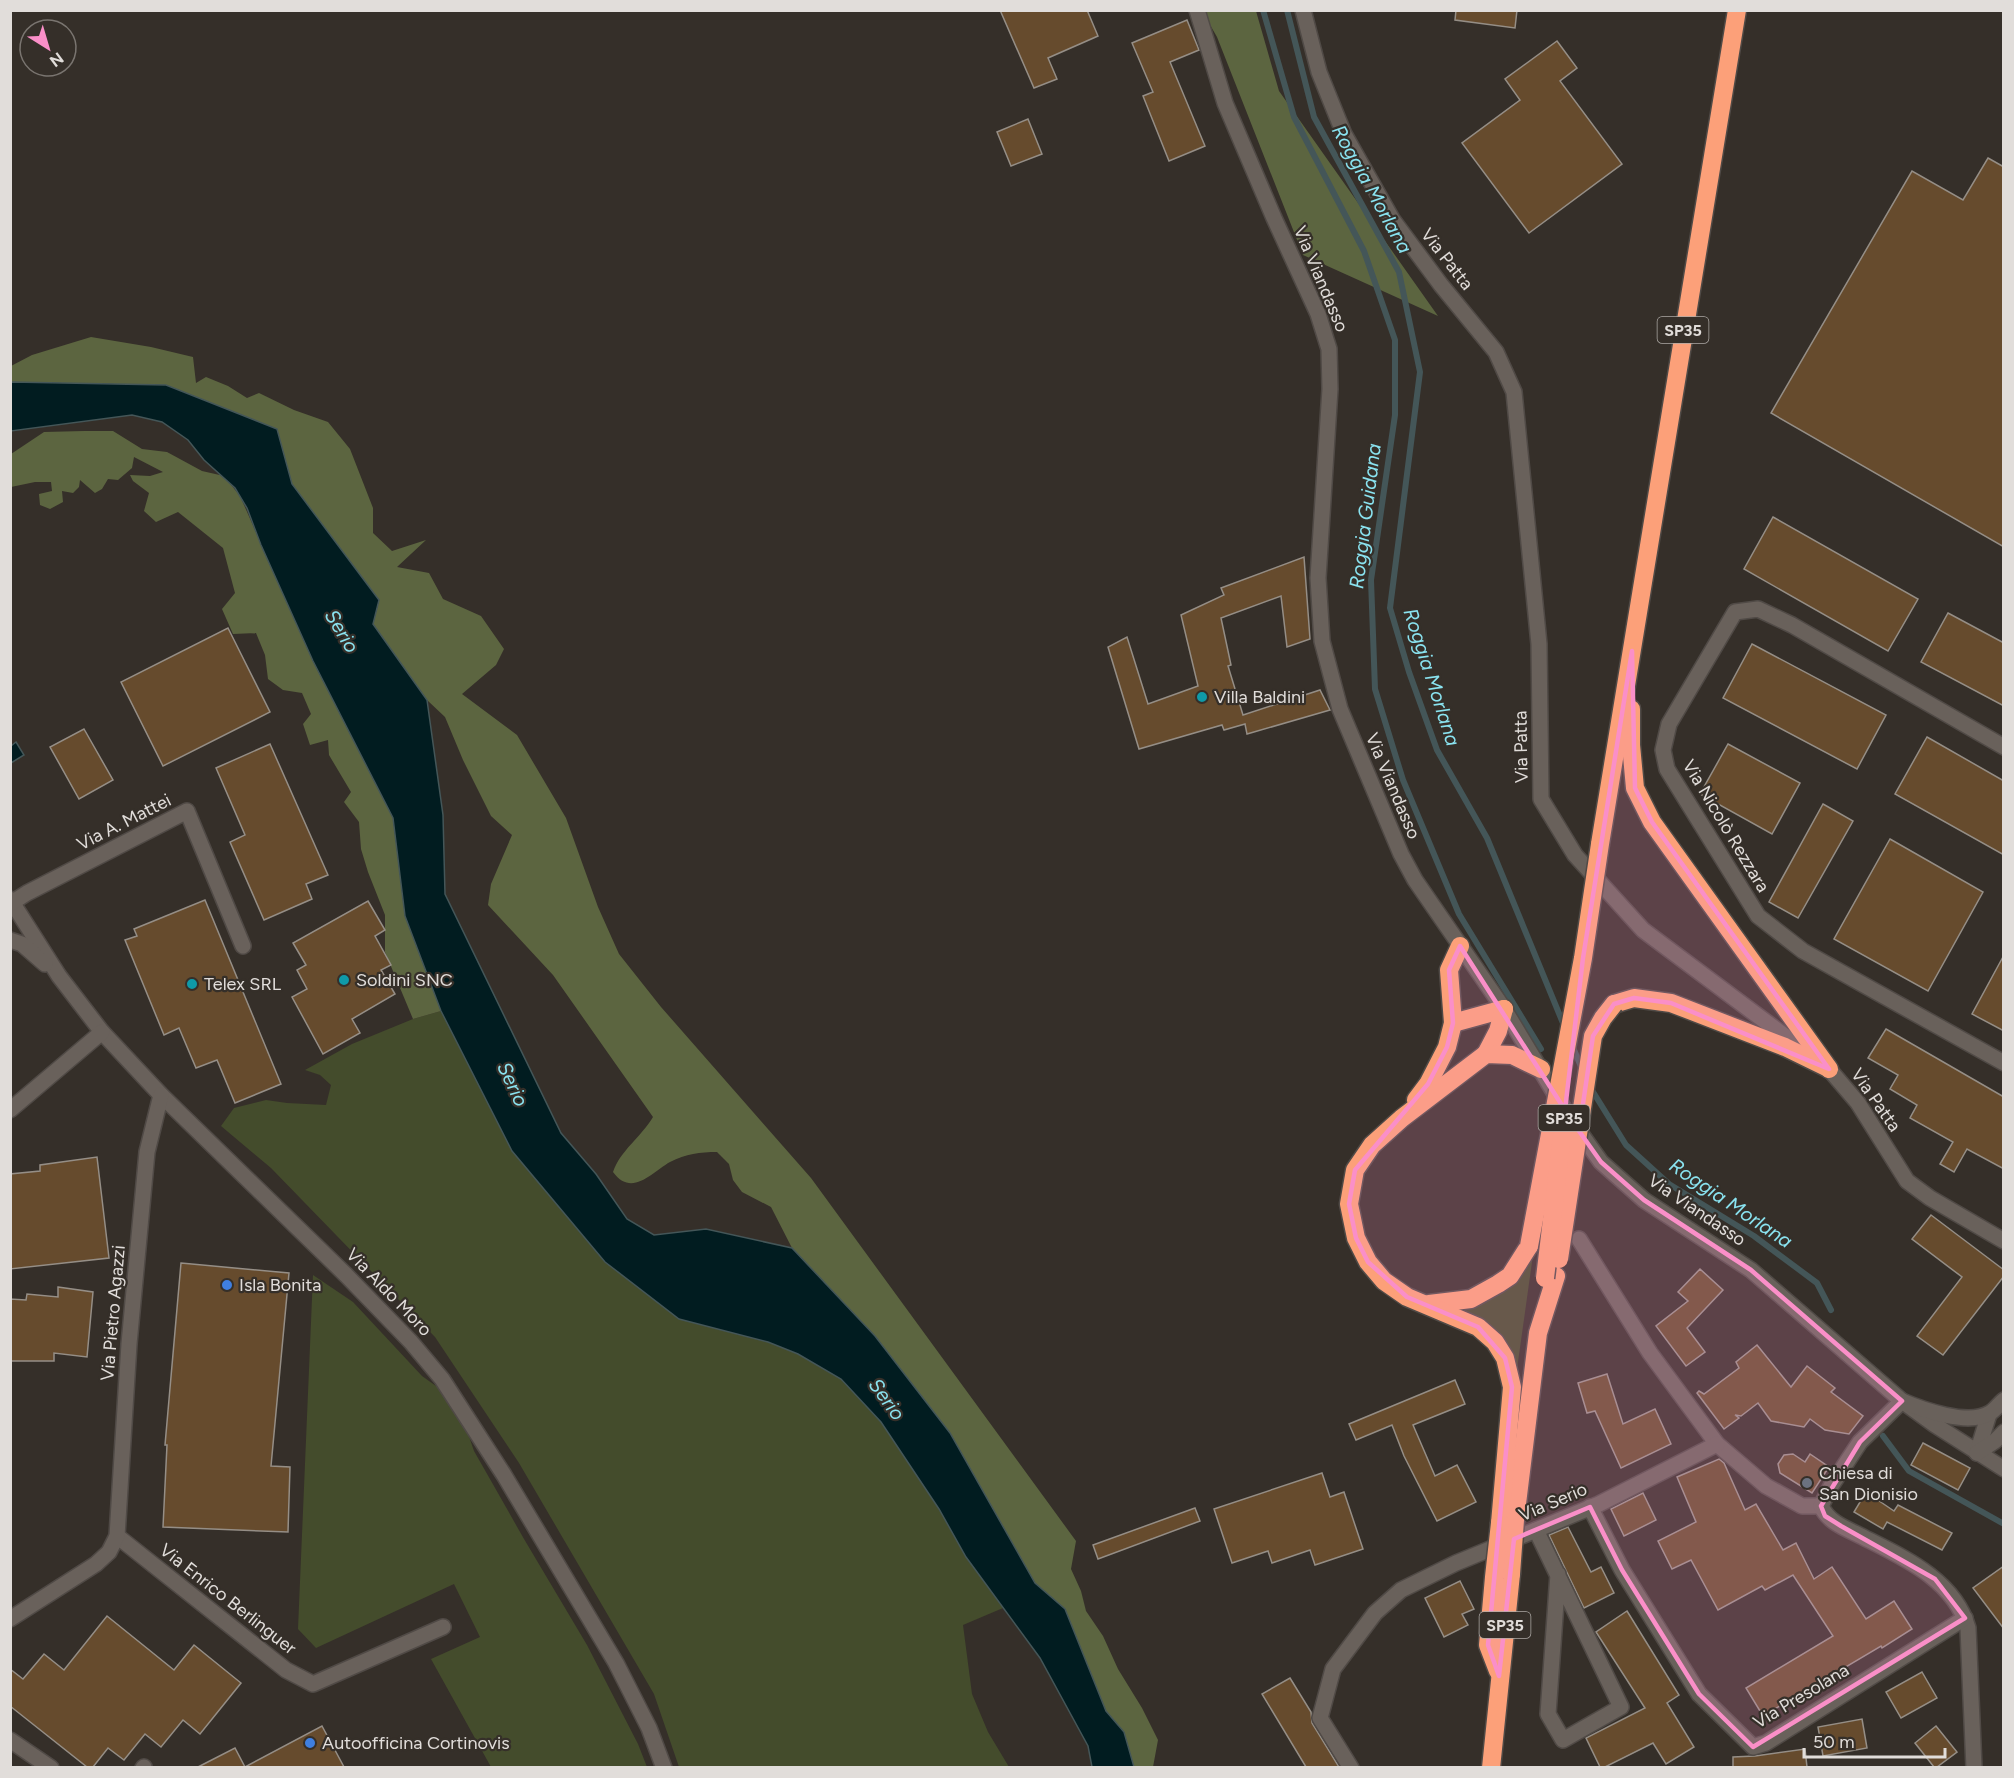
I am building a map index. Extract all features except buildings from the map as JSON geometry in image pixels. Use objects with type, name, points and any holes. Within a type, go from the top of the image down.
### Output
[{"type":"highway","name":"SP35","points":[[1491,1767],[1508,1521],[1538,1333],[1551,1277],[1583,958],[1737,10]]},
{"type":"highway","points":[[1632,651],[1631,745],[1635,788],[1652,822],[1830,1069]]},
{"type":"highway","points":[[1402,1118],[1428,1084],[1447,1047],[1453,1023],[1449,970],[1460,946]]},
{"type":"highway","points":[[1427,1305],[1471,1299],[1498,1284],[1510,1276],[1530,1246],[1583,958]]},
{"type":"highway","points":[[1551,1277],[1593,1036],[1614,1004],[1634,998],[1671,1003],[1785,1047],[1830,1069]]},
{"type":"highway","points":[[1453,1023],[1504,1009]]},
{"type":"highway","points":[[1504,1009],[1498,1031],[1486,1054],[1402,1118],[1372,1145],[1355,1170],[1349,1204],[1356,1238],[1368,1262],[1384,1281],[1407,1297],[1478,1327],[1495,1342],[1505,1358],[1512,1387],[1508,1521]]},
{"type":"highway","points":[[1486,1054],[1512,1055],[1540,1069]]},
{"type":"street","name":"Via Viandasso","points":[[1197,10],[1225,103],[1318,315],[1329,350],[1330,389],[1318,578],[1322,641],[1340,709],[1401,854],[1415,880],[1504,1009],[1575,1126],[1601,1162],[1644,1200],[1751,1270],[1902,1401],[2004,1469]]},
{"type":"street","name":"Via Patta","points":[[1303,10],[1319,72],[1344,134],[1392,219],[1441,285],[1496,352],[1514,392],[1539,644],[1541,799],[1575,855],[1643,930],[1830,1069],[1858,1103],[1907,1181],[1930,1198],[2004,1241]]},
{"type":"street","name":"Via Nicolò Rezzara","points":[[2004,747],[1792,625],[1758,609],[1735,612],[1669,724],[1664,750],[1667,769],[1758,916],[1803,951],[2004,1063]]},
{"type":"street","name":"Via A. Mattei","points":[[11,902],[187,811],[243,946]]},
{"type":"street","name":"Via Aldo Moro","points":[[11,902],[59,976],[102,1032],[161,1095],[346,1275],[411,1342],[442,1379],[504,1475],[616,1663],[649,1728],[664,1767]]},
{"type":"street","points":[[10,940],[22,944],[59,976]]},
{"type":"street","points":[[10,1110],[102,1032]]},
{"type":"street","name":"Via Pietro Agazzi","points":[[117,1536],[129,1355],[147,1152],[161,1095]]},
{"type":"street","points":[[1579,1239],[1650,1353],[1717,1444],[1766,1486],[1802,1506],[1821,1506]]},
{"type":"street","points":[[1977,1453],[1989,1414],[2004,1400]]},
{"type":"street","points":[[1821,1506],[1830,1486],[1860,1442],[1902,1401],[1943,1415],[1972,1417],[1989,1414]]},
{"type":"street","points":[[1977,1453],[2004,1432]]},
{"type":"street","name":"Via Serio","points":[[1351,1767],[1320,1718],[1333,1669],[1374,1613],[1401,1590],[1456,1563],[1590,1507],[1717,1444]]},
{"type":"street","points":[[1821,1506],[1826,1516],[1841,1526],[1935,1578],[1963,1611],[1968,1628],[1974,1767]]},
{"type":"street","name":"Via Presolana","points":[[1590,1507],[1622,1570],[1699,1694],[1753,1748],[1766,1743],[1965,1618]]},
{"type":"street","points":[[1536,1530],[1558,1574],[1621,1707],[1563,1740],[1548,1714],[1558,1574]]},
{"type":"street","points":[[10,1619],[96,1564],[109,1552],[117,1536]]},
{"type":"street","name":"Via Enrico Berlinguer","points":[[117,1536],[286,1670],[313,1684],[443,1627]]},
{"type":"street","points":[[10,1740],[51,1767]]},
{"type":"highlighted area","points":[[1632,651],[1635,788],[1652,822],[1829,1069],[1671,1003],[1634,998],[1614,1004],[1593,1036],[1579,1131],[1601,1162],[1644,1200],[1751,1270],[1902,1401],[1860,1442],[1821,1506],[1825,1516],[1935,1579],[1965,1618],[1753,1747],[1699,1694],[1622,1570],[1590,1507],[1514,1539],[1499,1676],[1488,1645],[1512,1387],[1505,1358],[1478,1327],[1407,1297],[1368,1262],[1356,1238],[1349,1204],[1355,1170],[1428,1084],[1447,1047],[1453,1023],[1449,970],[1460,946],[1565,1110],[1583,958]]},
{"type":"green space","points":[[1202,11],[1256,11],[1279,91],[1438,316],[1303,255],[1217,37]]},
{"type":"green space","points":[[91,337],[193,357],[196,383],[206,377],[228,386],[247,398],[259,393],[294,410],[328,422],[350,449],[373,508],[373,533],[392,551],[426,540],[397,567],[429,573],[443,599],[481,616],[504,649],[496,665],[462,694],[517,735],[566,818],[598,907],[619,954],[661,1007],[811,1178],[1076,1541],[1071,1569],[1081,1591],[1086,1611],[1103,1636],[1118,1669],[1158,1740],[1153,1767],[1134,1767],[1124,1732],[1106,1711],[1065,1609],[1035,1583],[950,1433],[875,1336],[792,1248],[771,1207],[742,1192],[733,1180],[729,1164],[717,1152],[682,1157],[635,1183],[627,1183],[613,1172],[621,1157],[653,1117],[553,975],[488,905],[491,884],[512,835],[491,816],[445,717],[427,700],[373,624],[379,600],[292,484],[276,429],[166,385],[11,382],[11,366],[32,355]]},
{"type":"green space","points":[[113,431],[142,449],[167,452],[202,471],[224,476],[240,496],[313,661],[393,818],[405,916],[441,1011],[413,1019],[385,952],[385,915],[361,849],[359,822],[344,802],[351,792],[329,755],[328,740],[310,745],[303,724],[311,714],[302,693],[283,690],[268,679],[265,655],[256,633],[233,634],[222,609],[235,593],[223,548],[178,512],[156,522],[144,511],[149,493],[133,481],[130,475],[150,476],[163,472],[134,457],[132,468],[118,480],[108,479],[102,489],[95,493],[80,480],[79,487],[73,493],[62,491],[63,502],[50,509],[40,505],[39,494],[52,491],[51,482],[35,482],[11,487],[11,454],[44,432]]},
{"type":"green space","points":[[441,1011],[512,1151],[679,1319],[768,1342],[798,1354],[841,1379],[881,1422],[939,1509],[966,1557],[1003,1608],[963,1625],[972,1694],[988,1732],[1009,1767],[679,1767],[654,1694],[519,1463],[435,1337],[271,1168],[221,1126],[234,1108],[266,1100],[326,1105],[331,1085],[320,1075],[305,1070],[352,1044],[413,1019]]},
{"type":"green space","points":[[1533,1255],[1517,1369],[1511,1354],[1450,1308],[1476,1303],[1499,1293],[1518,1277]]},
{"type":"green space","points":[[313,1275],[353,1302],[422,1376],[457,1401],[474,1451],[587,1645],[638,1744],[647,1767],[491,1767],[431,1659],[480,1637],[454,1584],[316,1648],[298,1629]]},
{"type":"water","name":"Serio","points":[[11,382],[166,385],[277,429],[292,484],[379,600],[373,624],[427,700],[443,815],[445,894],[561,1133],[596,1174],[627,1219],[654,1235],[706,1229],[792,1248],[875,1336],[950,1433],[1035,1583],[1065,1609],[1106,1711],[1124,1732],[1134,1767],[1092,1767],[1088,1746],[1040,1658],[966,1557],[939,1509],[881,1422],[841,1379],[798,1354],[768,1342],[679,1319],[605,1262],[512,1151],[441,1011],[405,916],[393,818],[313,661],[261,545],[247,508],[235,488],[204,460],[188,440],[162,422],[132,415],[11,431]]},
{"type":"water","points":[[16,742],[24,755],[11,763],[11,746]]},
{"type":"waterway","name":"Roggia Guidana","points":[[1263,10],[1294,117],[1364,251],[1395,340],[1395,415],[1371,580],[1375,689],[1403,780],[1459,914],[1541,1049]]},
{"type":"waterway","name":"Roggia Morlana","points":[[1287,10],[1314,117],[1399,272],[1420,372],[1390,608],[1409,672],[1437,750],[1487,838],[1565,1028]]},
{"type":"waterway","name":"Roggia Morlana","points":[[1572,1045],[1582,1069]]},
{"type":"waterway","name":"Roggia Morlana","points":[[1590,1087],[1626,1145],[1669,1184],[1754,1236],[1817,1283],[1831,1310]]},
{"type":"waterway","name":"Roggia Morlana","points":[[1883,1436],[1909,1471],[2004,1524]]},
{"type":"place","name":"Villa Baldini","points":[[1202,697]]},
{"type":"place","name":"Soldini SNC","points":[[344,980]]},
{"type":"place","name":"Telex SRL","points":[[192,984]]},
{"type":"place","name":"Isla Bonita","points":[[227,1285]]},
{"type":"place","name":"Chiesa di San Dionisio","points":[[1807,1483]]},
{"type":"place","name":"Autoofficina Cortinovis","points":[[310,1743]]}]
